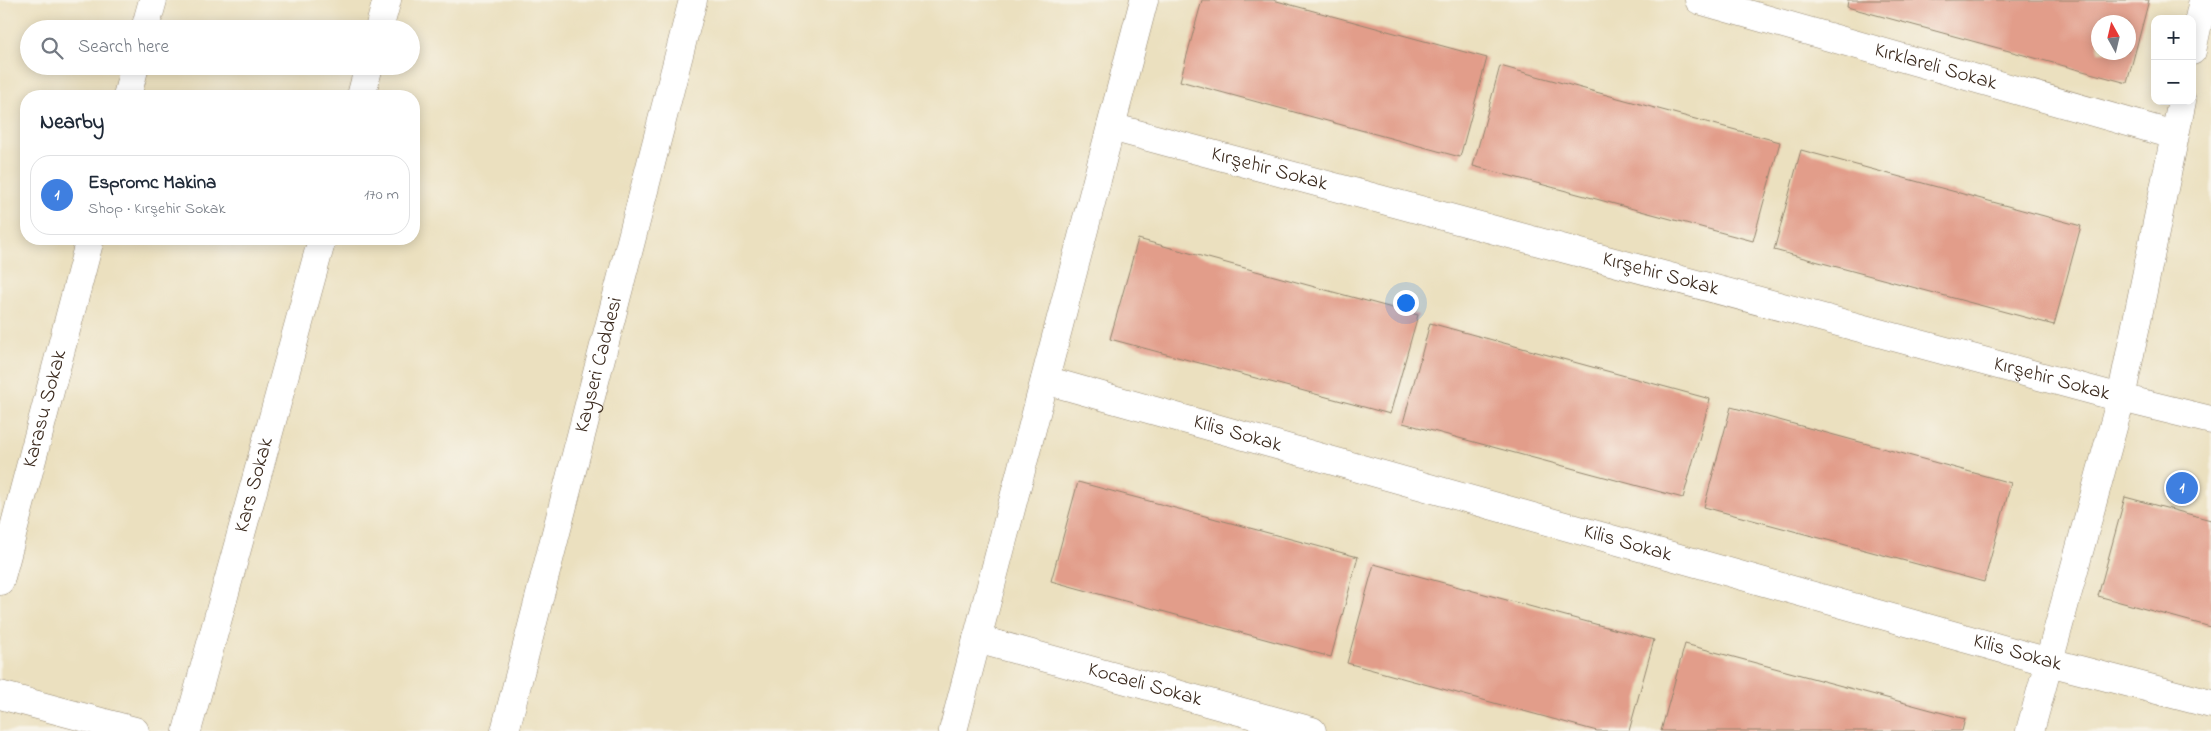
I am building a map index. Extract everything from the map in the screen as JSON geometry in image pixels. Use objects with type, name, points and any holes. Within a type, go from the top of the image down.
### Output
[{"type":"street","points":[[147,20],[153,0]]},
{"type":"street","points":[[381,20],[387,0]]},
{"type":"street","name":"Kayseri Caddesi","points":[[505,731],[693,0]]},
{"type":"street","points":[[952,731],[1144,0]]},
{"type":"street","name":"Kırklareli Sokak","points":[[1698,0],[2174,135]]},
{"type":"street","points":[[2196,33],[2203,0]]},
{"type":"street","points":[[129,90],[133,75]]},
{"type":"street","points":[[363,90],[367,75]]},
{"type":"street","points":[[2030,731],[2121,398],[2181,105]]},
{"type":"street","name":"Kırşehir Sokak","points":[[1111,127],[2121,398],[2211,420]]},
{"type":"street","name":"Karasu Sokak","points":[[0,581],[88,245]]},
{"type":"street","name":"Kars Sokak","points":[[187,731],[320,245]]},
{"type":"street","name":"Kilis Sokak","points":[[1045,380],[2049,662],[2211,704]]},
{"type":"street","name":"Kocaeli Sokak","points":[[977,639],[1312,731]]},
{"type":"street","points":[[0,695],[135,731]]},
{"type":"building","points":[[1202,0],[1273,0],[1487,58],[1460,157],[1180,81]]},
{"type":"building","points":[[1848,0],[2149,0],[2136,49],[2136,15],[2091,15],[2091,60],[2133,60],[2127,83],[1847,7]]},
{"type":"building","points":[[1500,66],[1780,142],[1753,241],[1473,166]]},
{"type":"building","points":[[1801,150],[2081,226],[2054,325],[1774,250]]},
{"type":"building","points":[[1138,239],[1418,315],[1390,414],[1110,339]]},
{"type":"building","points":[[1430,323],[1710,399],[1683,498],[1403,423]]},
{"type":"building","points":[[1731,407],[2011,483],[1984,582],[1704,507]]},
{"type":"building","points":[[1078,482],[1358,557],[1331,657],[1051,581]]},
{"type":"building","points":[[2125,497],[2211,520],[2211,627],[2098,596]]},
{"type":"building","points":[[1374,564],[1654,640],[1629,731],[1597,731],[1347,663]]},
{"type":"building","points":[[1685,644],[1965,719],[1962,731],[1661,731]]},
{"type":"place","name":"Espromc Makina","points":[[2182,488]]}]
